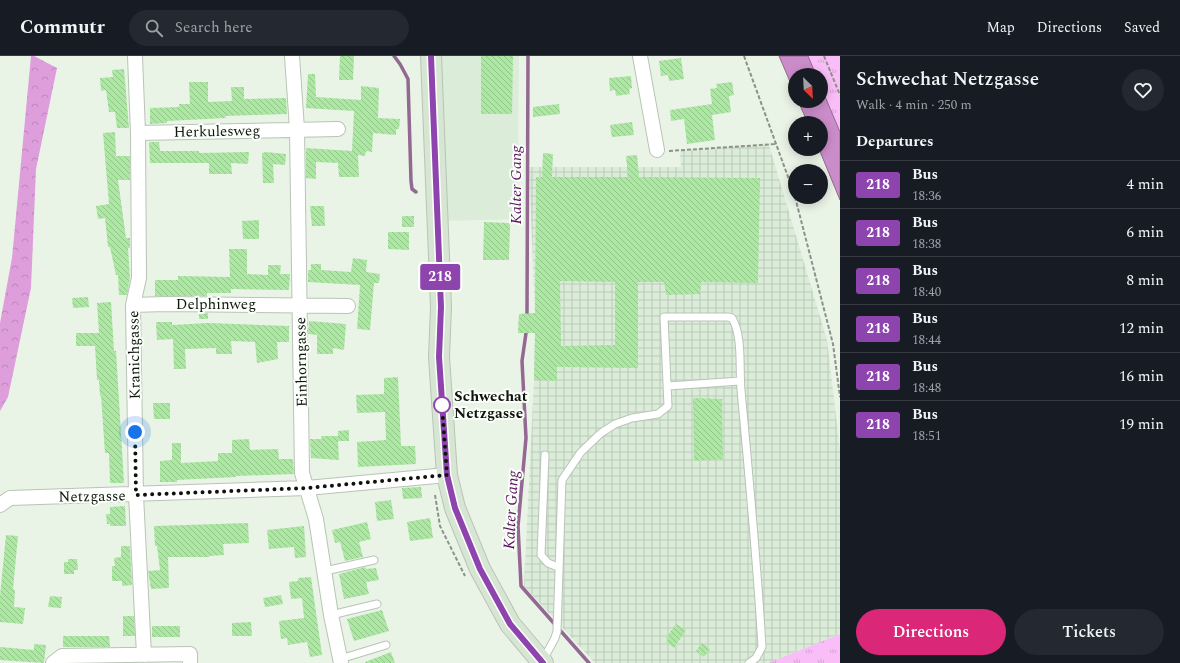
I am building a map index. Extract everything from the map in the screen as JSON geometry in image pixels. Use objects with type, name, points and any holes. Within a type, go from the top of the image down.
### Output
[{"type":"main road","points":[[431,56],[441,307],[439,357],[447,475],[455,508],[480,569],[510,624],[542,663]]},
{"type":"street","name":"Kranichgasse","points":[[135,56],[138,132],[139,278],[133,306],[136,495],[144,655]]},
{"type":"street","name":"Einhorngasse","points":[[292,56],[297,129],[302,473],[316,519],[331,615],[340,661]]},
{"type":"street","points":[[640,56],[657,150]]},
{"type":"street","name":"Herkulesweg","points":[[138,132],[338,129]]},
{"type":"street","name":"Delphinweg","points":[[133,306],[348,306]]},
{"type":"street","name":"Netzgasse","points":[[1,504],[10,498],[136,495],[307,488],[447,475]]},
{"type":"street","points":[[57,660],[144,655],[190,658]]},
{"type":"lane","points":[[542,663],[555,638],[562,480],[581,452],[606,430],[615,424],[632,418],[658,414],[665,410],[668,406],[664,317],[728,317],[732,318],[737,329],[740,381],[758,569],[762,647],[756,658],[749,663]]},
{"type":"lane","points":[[668,386],[740,381]]},
{"type":"lane","points":[[545,455],[541,555],[544,561],[558,567]]},
{"type":"lane","points":[[325,571],[374,560]]},
{"type":"lane","points":[[331,615],[377,604]]},
{"type":"lane","points":[[340,661],[386,645]]},
{"type":"path","points":[[744,56],[788,177]]},
{"type":"path","points":[[824,56],[840,95]]},
{"type":"path","points":[[657,150],[680,151],[776,144]]},
{"type":"path","points":[[797,204],[833,344],[840,397]]},
{"type":"shaded area","points":[[434,56],[519,56],[517,219],[440,221]]},
{"type":"shaded area","points":[[779,56],[808,56],[813,68],[788,68],[788,77]]},
{"type":"shaded area","points":[[828,104],[840,132],[840,200],[828,171],[828,164],[825,164],[822,156],[828,156],[828,116],[805,116],[801,108],[828,108]]},
{"type":"shaded area","points":[[769,145],[827,340],[840,450],[840,634],[768,663],[595,663],[524,586],[535,333],[518,333],[519,314],[535,313],[529,167],[681,167],[680,151]]},
{"type":"green space","points":[[31,56],[34,56],[57,68],[36,169],[31,288],[8,397],[0,411],[0,323],[12,258]]},
{"type":"green space","points":[[808,56],[840,56],[840,132],[828,104],[828,68],[813,68]]},
{"type":"green space","points":[[840,634],[840,663],[768,663]]},
{"type":"building","points":[[340,56],[354,56],[353,80],[339,80]]},
{"type":"building","points":[[481,56],[513,56],[512,114],[481,114]]},
{"type":"building","points":[[681,58],[684,79],[669,81],[668,75],[661,76],[659,61]]},
{"type":"building","points":[[124,69],[129,128],[117,128],[115,112],[109,112],[106,90],[101,91],[100,78],[113,77],[112,70]]},
{"type":"building","points":[[308,74],[315,74],[316,97],[361,100],[361,86],[379,88],[378,118],[400,119],[399,129],[396,129],[396,135],[373,133],[372,152],[366,151],[365,156],[358,155],[359,177],[339,177],[338,163],[316,162],[316,179],[306,178],[306,148],[352,151],[354,111],[306,108]]},
{"type":"building","points":[[631,76],[632,88],[629,89],[630,94],[616,96],[615,90],[610,91],[609,78]]},
{"type":"building","points":[[189,82],[208,82],[208,102],[232,101],[231,87],[244,87],[244,99],[286,98],[287,114],[225,116],[226,118],[167,121],[167,123],[150,124],[150,108],[179,107],[179,104],[190,104]]},
{"type":"building","points":[[732,82],[734,95],[729,96],[731,112],[712,115],[715,140],[687,144],[684,119],[671,121],[670,110],[712,104],[710,89],[717,88],[716,84]]},
{"type":"building","points":[[559,104],[560,114],[533,117],[533,107]]},
{"type":"building","points":[[632,122],[634,135],[612,137],[610,125]]},
{"type":"building","points":[[115,132],[116,156],[130,156],[130,180],[118,180],[126,238],[130,238],[130,248],[128,248],[130,278],[127,295],[119,295],[118,275],[116,275],[110,247],[108,247],[105,218],[98,219],[96,206],[109,204],[103,133]]},
{"type":"building","points":[[149,142],[159,142],[160,151],[199,151],[199,153],[249,152],[248,164],[231,163],[232,174],[209,174],[209,163],[150,163]]},
{"type":"building","points":[[262,153],[286,154],[285,165],[273,164],[274,183],[263,183]]},
{"type":"building","points":[[543,153],[553,154],[552,177],[628,177],[626,156],[637,155],[639,177],[760,178],[758,283],[701,282],[700,294],[666,295],[664,282],[638,282],[638,368],[557,367],[557,381],[534,380],[535,333],[518,333],[519,314],[535,313],[536,177],[542,177]],"holes":[[[560,281],[615,282],[615,345],[561,346]]]},
{"type":"building","points":[[310,206],[324,206],[325,226],[312,226]]},
{"type":"building","points":[[402,216],[414,216],[414,227],[402,227]]},
{"type":"building","points":[[259,220],[259,239],[243,239],[242,221]]},
{"type":"building","points":[[484,222],[510,223],[509,260],[483,260]]},
{"type":"building","points":[[388,232],[409,232],[409,250],[388,249]]},
{"type":"building","points":[[229,249],[247,249],[247,274],[268,275],[268,265],[281,265],[280,274],[290,274],[289,290],[231,289],[231,293],[207,293],[207,296],[155,296],[155,280],[178,280],[178,276],[230,277]]},
{"type":"building","points":[[353,258],[367,260],[366,272],[380,274],[379,283],[374,283],[370,330],[357,329],[360,285],[308,282],[308,270],[311,270],[311,264],[321,264],[321,270],[351,272]]},
{"type":"building","points":[[88,297],[89,307],[73,308],[72,298]]},
{"type":"building","points":[[111,302],[114,351],[116,351],[124,483],[110,483],[109,453],[105,453],[101,396],[99,380],[97,380],[95,346],[76,346],[76,333],[99,333],[97,303]]},
{"type":"building","points":[[199,313],[208,313],[208,319],[199,319]]},
{"type":"building","points":[[309,321],[346,324],[344,350],[333,348],[333,354],[317,354],[317,335],[308,334]]},
{"type":"building","points":[[156,322],[172,322],[172,325],[208,323],[289,326],[289,342],[277,342],[278,359],[257,363],[255,342],[231,341],[232,354],[216,354],[216,348],[185,349],[186,369],[174,369],[173,339],[157,340]]},
{"type":"building","points":[[398,377],[401,446],[415,446],[416,464],[358,467],[357,442],[386,440],[385,412],[357,413],[356,395],[384,394],[384,378]]},
{"type":"building","points":[[693,398],[722,399],[723,459],[694,461]]},
{"type":"building","points":[[153,403],[170,403],[170,419],[154,419]]},
{"type":"building","points":[[349,430],[349,441],[338,441],[339,460],[311,458],[310,439],[322,439],[321,436],[338,436],[338,431]]},
{"type":"building","points":[[249,439],[250,450],[278,449],[279,459],[293,459],[294,474],[236,476],[177,480],[177,482],[160,482],[160,461],[172,460],[172,443],[181,443],[181,463],[218,461],[218,453],[232,453],[232,440]]},
{"type":"building","points":[[421,487],[422,498],[403,499],[402,488]]},
{"type":"building","points":[[391,500],[394,519],[377,521],[375,502]]},
{"type":"building","points":[[125,506],[126,526],[110,526],[110,524],[107,524],[106,514],[110,514],[110,507]]},
{"type":"building","points":[[430,518],[433,538],[410,541],[407,522]]},
{"type":"building","points":[[367,522],[371,539],[359,542],[363,557],[345,561],[340,542],[335,543],[332,530]]},
{"type":"building","points":[[248,523],[249,543],[223,544],[224,555],[209,557],[168,557],[169,588],[151,589],[148,571],[160,570],[157,546],[155,546],[154,526]]},
{"type":"building","points":[[304,526],[306,557],[295,558],[294,547],[269,549],[267,530]]},
{"type":"building","points":[[6,535],[18,536],[13,589],[15,590],[14,607],[25,608],[23,624],[0,622],[0,596]]},
{"type":"building","points":[[121,546],[130,546],[132,585],[122,586],[122,581],[112,581],[112,566],[115,566],[114,558],[121,557]]},
{"type":"building","points":[[68,559],[77,559],[78,570],[74,570],[74,574],[64,574],[64,562],[68,562]]},
{"type":"building","points":[[365,567],[366,569],[376,568],[379,580],[366,582],[369,594],[344,599],[339,574]]},
{"type":"building","points":[[311,577],[322,655],[310,657],[307,642],[288,645],[287,638],[281,639],[279,621],[304,618],[302,598],[291,599],[289,582],[298,581],[298,578]]},
{"type":"building","points":[[281,595],[283,604],[265,607],[263,598]]},
{"type":"building","points":[[50,596],[62,597],[61,608],[48,607]]},
{"type":"building","points":[[382,610],[389,631],[354,641],[347,619]]},
{"type":"building","points":[[123,616],[134,616],[135,636],[123,636]]},
{"type":"building","points":[[251,622],[252,636],[232,636],[232,623]]},
{"type":"building","points":[[676,624],[686,630],[674,648],[666,642],[668,639],[666,638]]},
{"type":"building","points":[[152,626],[180,626],[180,637],[152,637]]},
{"type":"building","points":[[63,636],[109,636],[110,647],[63,647]]},
{"type":"building","points":[[702,643],[710,649],[704,657],[696,651]]},
{"type":"building","points":[[34,644],[46,645],[44,663],[0,660],[0,647],[34,650]]},
{"type":"building","points":[[391,652],[395,663],[365,663],[365,662]]},
{"type":"waterway","points":[[394,56],[408,79],[411,181],[412,189],[416,192]]},
{"type":"waterway","name":"Kalter Gang","points":[[527,314],[528,56]]},
{"type":"waterway","name":"Kalter Gang","points":[[526,333],[522,361],[526,438],[518,526],[521,586],[589,663]]},
{"type":"bus line","name":"218","points":[[431,56],[441,307],[439,357],[447,475],[455,508],[466,539],[495,600],[510,624],[543,663]]},
{"type":"place","name":"Schwechat Netzgasse","points":[[442,405]]},
{"type":"route","points":[[135,432],[136,495],[337,486],[447,475],[442,405]]}]
